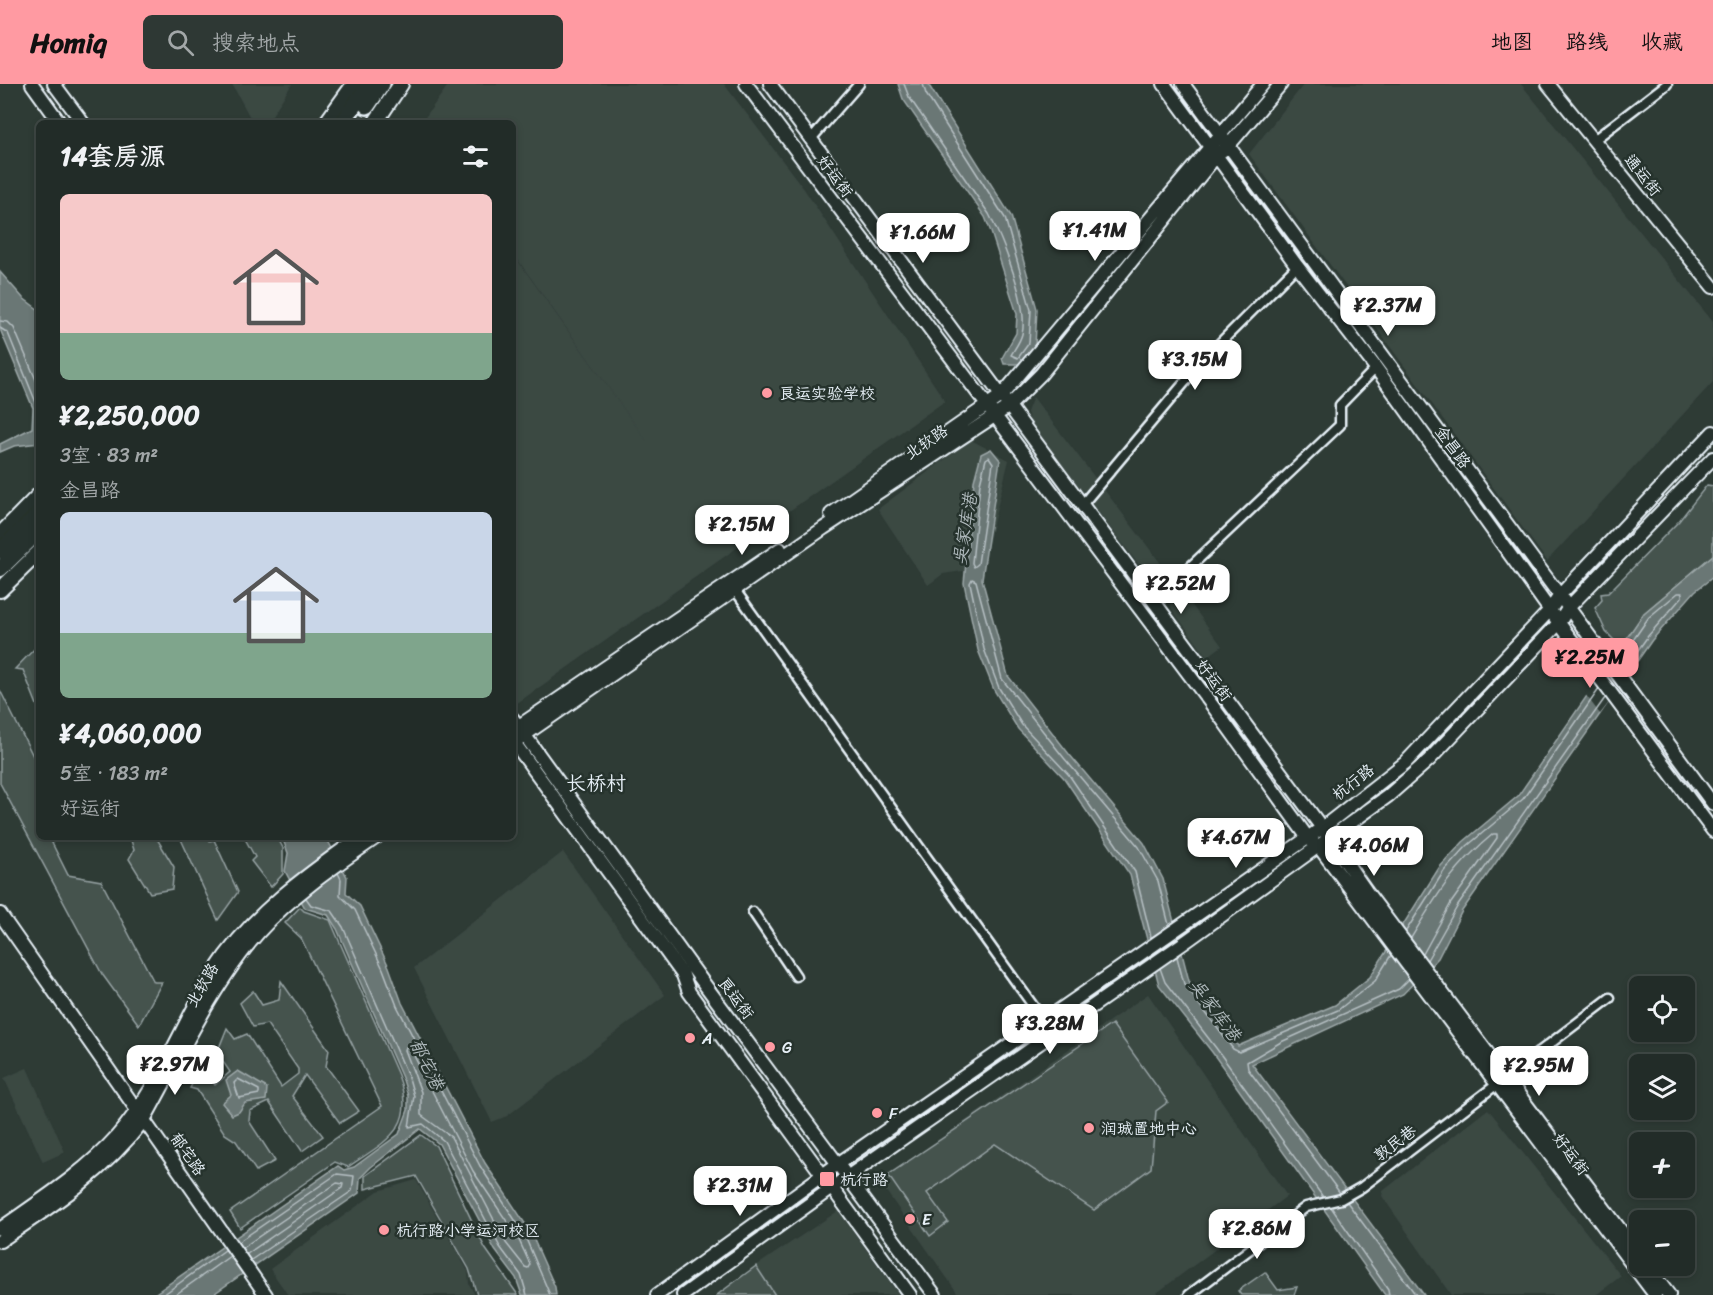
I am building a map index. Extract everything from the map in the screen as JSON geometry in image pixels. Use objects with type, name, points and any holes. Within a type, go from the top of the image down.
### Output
[{"type":"highway","points":[[344,120],[369,84]]},
{"type":"highway","points":[[357,120],[382,84]]},
{"type":"highway","points":[[0,551],[36,516]]},
{"type":"highway","points":[[0,569],[36,534]]},
{"type":"main road","points":[[328,120],[354,84]]},
{"type":"main road","points":[[377,120],[401,84]]},
{"type":"main road","points":[[0,535],[36,498]]},
{"type":"main road","points":[[0,590],[36,555]]},
{"type":"street","points":[[32,84],[58,120]]},
{"type":"street","name":"好运街","points":[[746,84],[1209,700],[1308,838],[1324,844]]},
{"type":"street","name":"好运街","points":[[770,84],[1322,828],[1324,844],[1502,1082],[1655,1295]]},
{"type":"street","points":[[812,139],[859,84]]},
{"type":"street","name":"金昌路","points":[[1164,84],[1297,266],[1376,368],[1559,623],[1713,831]]},
{"type":"street","name":"金昌路","points":[[1183,84],[1561,594],[1713,804]]},
{"type":"street","name":"北软路","points":[[516,733],[991,411],[1008,407],[1041,374],[1213,151],[1219,133],[1263,84]]},
{"type":"street","name":"北软路","points":[[516,733],[735,590],[991,411],[1002,395],[1213,151],[1229,145],[1281,84]]},
{"type":"street","name":"通运街","points":[[1548,84],[1713,287]]},
{"type":"street","points":[[1594,140],[1667,84]]},
{"type":"street","points":[[60,86],[80,120]]},
{"type":"street","points":[[1081,506],[1206,357],[1297,266]]},
{"type":"street","points":[[1153,602],[1340,425],[1340,405],[1376,368]]},
{"type":"street","name":"杭行路","points":[[657,1295],[824,1174],[1308,838],[1405,763],[1551,610],[1561,594],[1713,432]]},
{"type":"street","name":"杭行路","points":[[683,1295],[833,1187],[1324,844],[1388,796],[1429,760],[1559,623],[1569,607],[1713,458]]},
{"type":"street","points":[[735,590],[1044,1021]]},
{"type":"street","name":"良运街","points":[[516,735],[840,1163],[935,1295]]},
{"type":"street","name":"良运街","points":[[516,735],[684,975],[689,992],[824,1174],[910,1295]]},
{"type":"street","name":"北软路","points":[[0,1241],[81,1186],[126,1143],[214,972],[236,941],[357,840]]},
{"type":"street","name":"北软路","points":[[339,857],[371,840]]},
{"type":"street","points":[[753,912],[796,976]]},
{"type":"street","name":"郁宅路","points":[[0,914],[266,1295]]},
{"type":"street","name":"敦民巷","points":[[1189,1295],[1306,1207],[1349,1196],[1610,998]]},
{"type":"street","name":"好运街","points":[[1502,1082],[1629,1242]]},
{"type":"street","name":"北软路","points":[[0,1228],[66,1183],[140,1116]]},
{"type":"street","points":[[1655,1276],[1669,1295]]},
{"type":"shaded area","points":[[232,84],[292,84],[269,120],[251,120]]},
{"type":"shaded area","points":[[449,84],[724,84],[804,189],[945,401],[516,704],[516,258],[653,450],[516,257],[516,120],[423,120]]},
{"type":"shaded area","points":[[1304,84],[1521,84],[1713,322],[1713,382],[1547,561],[1249,154]]},
{"type":"shaded area","points":[[1033,397],[1162,565],[1147,571],[1142,569],[1031,425],[1027,412]]},
{"type":"shaded area","points":[[971,440],[1009,460],[982,568],[943,574],[928,585],[878,509]]},
{"type":"shaded area","points":[[1707,485],[1713,486],[1713,555],[1644,613],[1621,647],[1606,632],[1595,608],[1602,600],[1601,594],[1608,593],[1679,521]]},
{"type":"shaded area","points":[[1180,589],[1222,646],[1207,657],[1172,609],[1170,602]]},
{"type":"shaded area","points":[[36,647],[36,702],[23,670],[15,669]]},
{"type":"shaded area","points":[[0,690],[36,762],[36,840],[54,840],[52,843],[68,875],[101,881],[154,982],[162,982],[139,1025],[102,974],[0,783]]},
{"type":"shaded area","points":[[131,840],[158,840],[174,867],[172,889],[150,893],[129,859],[134,850]]},
{"type":"shaded area","points":[[181,840],[214,840],[238,892],[218,920]]},
{"type":"shaded area","points":[[246,840],[279,840],[283,848],[283,874],[271,887],[251,861],[255,857]]},
{"type":"shaded area","points":[[563,852],[665,995],[507,1116],[492,1122],[414,968]]},
{"type":"shaded area","points":[[300,907],[304,911],[330,920],[398,1075],[404,1108],[401,1121],[395,1131],[375,1149],[348,1167],[335,1162],[240,1228],[230,1212],[382,1106],[301,938],[285,923]]},
{"type":"shaded area","points":[[281,981],[329,1050],[326,1066],[359,1111],[340,1123],[305,1075],[292,1096],[323,1136],[302,1151],[269,1102],[250,1111],[249,1121],[275,1161],[256,1171],[236,1141],[225,1134],[197,1090],[190,1088],[201,1067],[215,1085],[230,1072],[217,1053],[227,1028],[235,1039],[247,1034],[281,1087],[298,1074],[298,1069],[267,1024],[253,1027],[240,1003],[253,991],[262,1005],[279,1000]]},
{"type":"shaded area","points":[[1148,994],[1287,1196],[1154,1295],[959,1295],[879,1181]]},
{"type":"shaded area","points":[[1112,1024],[1168,1102],[1156,1111],[1151,1168],[1094,1210],[995,1144],[927,1193],[948,1222],[930,1236],[888,1175]]},
{"type":"shaded area","points":[[27,1068],[65,1152],[43,1162],[4,1078]]},
{"type":"shaded area","points":[[1488,1109],[1621,1276],[1596,1295],[1451,1295],[1382,1196],[1383,1191]]},
{"type":"shaded area","points":[[421,1135],[436,1146],[485,1248],[518,1295],[477,1295],[469,1269],[416,1176],[365,1189],[365,1176]]},
{"type":"shaded area","name":"杭行路小学运河校区","points":[[416,1180],[468,1271],[469,1284],[475,1295],[288,1295],[270,1269],[378,1191]]},
{"type":"shaded area","points":[[838,1211],[899,1295],[775,1295],[756,1266]]},
{"type":"shaded area","points":[[756,1266],[775,1295],[717,1295]]},
{"type":"shaded area","points":[[1265,1272],[1278,1290],[1297,1287],[1294,1295],[1241,1295],[1238,1291]]},
{"type":"water","points":[[898,84],[928,84],[1011,216],[1037,309],[1035,346],[1022,364],[1004,364],[1002,358],[1016,333],[1017,314],[985,217],[903,99]]},
{"type":"water","points":[[0,272],[23,298],[36,308],[36,443],[14,446],[0,452],[0,444],[32,428],[33,408],[0,329]]},
{"type":"water","points":[[991,449],[1000,460],[982,579],[1008,676],[1069,754],[1144,843],[1163,879],[1189,981],[1238,1046],[1335,1005],[1370,977],[1439,868],[1463,842],[1518,796],[1644,613],[1713,555],[1713,577],[1695,591],[1652,640],[1462,911],[1438,958],[1403,994],[1252,1064],[1424,1295],[1385,1295],[1212,1052],[1159,985],[1130,875],[1064,778],[1018,729],[994,690],[978,650],[964,583],[974,481],[981,454]]},
{"type":"water","name":"郁宅港","points":[[283,840],[328,841],[347,877],[346,893],[360,906],[389,967],[402,1003],[485,1163],[530,1231],[555,1287],[556,1295],[522,1295],[516,1278],[495,1250],[439,1144],[420,1129],[360,1178],[359,1193],[212,1295],[153,1295],[338,1166],[344,1170],[354,1167],[399,1134],[408,1110],[408,1096],[403,1080],[337,929],[328,915],[305,908],[285,871],[288,853]]},
{"type":"water","points":[[238,1071],[267,1088],[266,1100],[245,1103],[239,1112],[232,1115],[222,1103],[231,1095],[226,1080]]},
{"type":"pier","points":[[1622,641],[1639,664],[1600,714],[1585,694]]},
{"type":"place","name":"良运实验学校","points":[[767,393]]},
{"type":"place","name":"A","points":[[690,1038]]},
{"type":"place","name":"G","points":[[770,1047]]},
{"type":"place","name":"F","points":[[877,1113]]},
{"type":"place","name":"润珹置地中心","points":[[1089,1128]]},
{"type":"place","name":"杭行路","points":[[827,1179]]},
{"type":"place","name":"E","points":[[910,1219]]},
{"type":"place","name":"杭行路小学运河校区","points":[[384,1230]]},
{"type":"district","name":"长桥村","points":[[596,783]]},
{"type":"water label","name":"吴家库港","points":[[965,529]]},
{"type":"water label","name":"吴家库港","points":[[1215,1010]]}]
